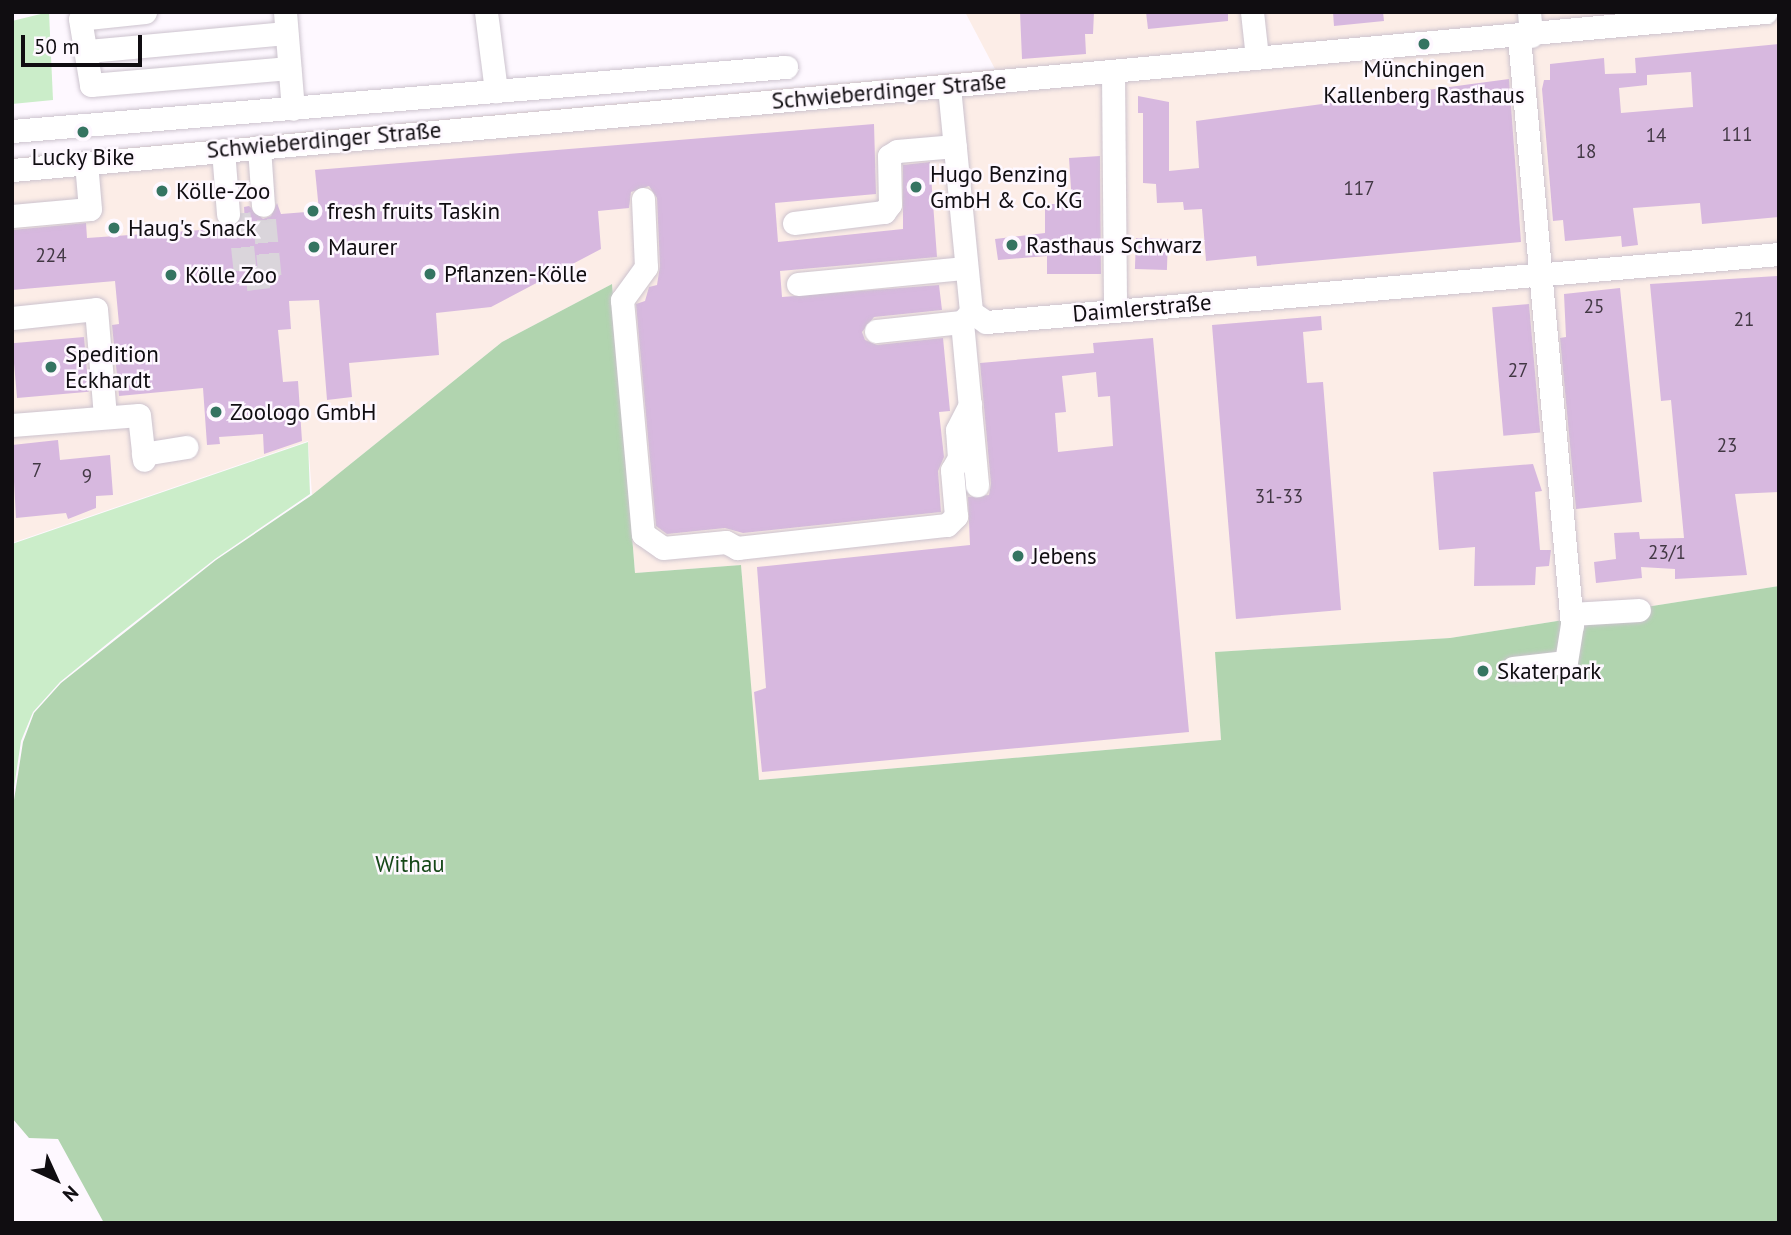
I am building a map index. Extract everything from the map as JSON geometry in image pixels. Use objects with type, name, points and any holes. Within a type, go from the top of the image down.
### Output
[{"type":"street","points":[[145,12],[80,19],[83,51],[285,23],[293,109]]},
{"type":"street","points":[[486,12],[503,124]]},
{"type":"street","points":[[1252,12],[1257,57]]},
{"type":"street","points":[[1513,668],[1566,662],[1571,614],[1541,272],[1525,37],[1529,12]]},
{"type":"street","name":"Schwieberdinger Straße","points":[[12,170],[683,108],[949,88],[1257,57],[1525,37],[1766,12]]},
{"type":"street","points":[[88,51],[91,85],[289,68]]},
{"type":"street","points":[[12,131],[136,117],[153,120],[786,67]]},
{"type":"street","points":[[1113,72],[1115,310]]},
{"type":"street","points":[[681,76],[683,108]]},
{"type":"street","points":[[949,88],[965,268],[970,404],[977,485]]},
{"type":"street","points":[[153,120],[155,156]]},
{"type":"street","points":[[794,223],[884,212],[890,204],[889,156],[897,151],[955,146]]},
{"type":"street","points":[[259,147],[263,205]]},
{"type":"street","points":[[228,149],[233,214]]},
{"type":"street","points":[[12,216],[90,209],[86,162]]},
{"type":"street","points":[[643,199],[646,267],[622,300],[643,534],[663,548],[726,542],[737,548],[947,525],[956,516],[952,470],[959,458],[957,430],[970,404]]},
{"type":"street","name":"Daimlerstraße","points":[[966,317],[986,322],[1541,272],[1779,254]]},
{"type":"street","points":[[798,284],[965,268]]},
{"type":"street","points":[[12,318],[96,309],[104,417]]},
{"type":"street","points":[[876,331],[966,317]]},
{"type":"street","points":[[12,425],[139,415],[144,457],[186,447]]},
{"type":"street","points":[[1571,614],[1639,610]]},
{"type":"shaded area","points":[[965,12],[1779,12],[1779,586],[1450,638],[1216,652],[1221,740],[758,780],[741,565],[635,573],[612,284],[502,342],[312,495],[308,441],[12,543],[12,158],[995,69]]},
{"type":"green space","points":[[49,12],[53,100],[12,104],[12,21]]},
{"type":"green space","name":"Withau","points":[[612,284],[635,573],[741,565],[759,780],[1221,740],[1215,652],[1450,638],[1779,586],[1779,1223],[104,1223],[58,1139],[29,1138],[12,1118],[12,813],[23,742],[34,713],[61,683],[216,560],[312,495],[502,342]]},
{"type":"green space","points":[[308,442],[310,494],[215,559],[118,635],[60,682],[33,712],[21,741],[12,801],[12,544]]},
{"type":"building","points":[[1020,12],[1094,12],[1093,34],[1085,34],[1086,54],[1022,59]]},
{"type":"building","points":[[1146,12],[1228,12],[1228,21],[1148,29]]},
{"type":"building","points":[[1333,12],[1383,12],[1384,21],[1334,26]]},
{"type":"building","points":[[1779,44],[1779,217],[1702,224],[1700,203],[1633,208],[1638,245],[1622,247],[1621,236],[1565,241],[1563,220],[1553,221],[1542,89],[1544,80],[1550,80],[1550,64],[1604,58],[1605,74],[1636,73],[1635,58]],"holes":[[[1691,72],[1693,107],[1621,113],[1619,88],[1647,85],[1647,75]]]},
{"type":"building","points":[[1509,79],[1521,242],[1257,266],[1256,256],[1206,261],[1202,209],[1184,210],[1183,202],[1157,203],[1156,184],[1143,183],[1143,113],[1138,113],[1138,96],[1169,102],[1169,171],[1199,168],[1196,121]]},
{"type":"building","points":[[874,124],[876,194],[775,203],[778,242],[903,229],[903,165],[930,162],[937,257],[780,271],[782,297],[939,285],[942,310],[874,317],[862,332],[865,340],[877,345],[943,338],[950,411],[939,412],[944,457],[938,471],[941,512],[743,533],[725,528],[667,534],[656,526],[636,304],[645,301],[649,287],[657,285],[660,266],[657,198],[649,186],[631,192],[629,208],[598,211],[601,249],[491,307],[436,313],[439,355],[349,363],[352,397],[327,400],[319,300],[289,301],[291,329],[278,330],[283,382],[298,381],[302,441],[264,454],[263,434],[219,437],[220,444],[207,445],[203,388],[119,396],[112,325],[119,324],[115,281],[12,290],[12,230],[86,223],[87,238],[230,228],[245,223],[244,207],[249,206],[263,219],[271,216],[277,203],[281,214],[319,211],[315,170]]},
{"type":"building","points":[[1100,156],[1101,274],[1047,274],[1047,256],[998,260],[995,239],[1045,233],[1045,204],[1072,204],[1069,158]]},
{"type":"building","points":[[1136,238],[1168,239],[1167,270],[1135,269]]},
{"type":"building","points":[[1777,276],[1779,492],[1735,494],[1747,575],[1675,579],[1675,569],[1641,567],[1642,578],[1596,583],[1594,562],[1616,559],[1614,533],[1639,532],[1640,539],[1684,538],[1671,400],[1661,401],[1650,284]]},
{"type":"building","points":[[1620,288],[1642,502],[1576,509],[1560,338],[1566,337],[1564,294]]},
{"type":"building","points":[[1529,304],[1540,433],[1503,436],[1492,307]]},
{"type":"building","points":[[1321,316],[1322,330],[1303,332],[1307,383],[1323,382],[1341,610],[1236,619],[1212,325]]},
{"type":"building","name":"Spedition Eckhardt","points":[[84,337],[89,392],[17,398],[12,343]]},
{"type":"building","name":"Jebens","points":[[1153,338],[1189,732],[762,772],[754,692],[766,688],[757,567],[970,545],[968,497],[989,495],[991,484],[980,363],[1094,353],[1093,343]],"holes":[[[1096,372],[1098,397],[1110,396],[1113,446],[1058,452],[1055,413],[1066,412],[1062,376]]]},
{"type":"building","points":[[58,440],[60,460],[110,455],[113,495],[96,496],[96,508],[68,519],[66,513],[16,518],[12,445]]},
{"type":"building","points":[[1533,464],[1542,491],[1535,492],[1540,550],[1551,550],[1549,566],[1536,567],[1535,585],[1474,586],[1475,547],[1439,550],[1433,472]]},
{"type":"tunnel","points":[[239,213],[246,279],[270,276],[263,205]]},
{"type":"place","name":"Münchingen Kallenberg Rasthaus","points":[[1424,44]]},
{"type":"place","name":"Lucky Bike","points":[[83,132]]},
{"type":"place","name":"Hugo Benzing GmbH & Co. KG","points":[[916,187]]},
{"type":"place","name":"Kölle-Zoo","points":[[162,191]]},
{"type":"place","name":"fresh fruits Taskin","points":[[313,211]]},
{"type":"place","name":"Haug's Snack","points":[[114,228]]},
{"type":"place","name":"Rasthaus Schwarz","points":[[1012,245]]},
{"type":"place","name":"Maurer","points":[[314,247]]},
{"type":"place","name":"Pflanzen-Kölle","points":[[430,274]]},
{"type":"place","name":"Kölle Zoo","points":[[171,275]]},
{"type":"place","name":"Spedition Eckhardt","points":[[51,367]]},
{"type":"place","name":"Zoologo GmbH","points":[[216,412]]},
{"type":"place","name":"Jebens","points":[[1018,556]]},
{"type":"place","name":"Skaterpark","points":[[1483,671]]}]
